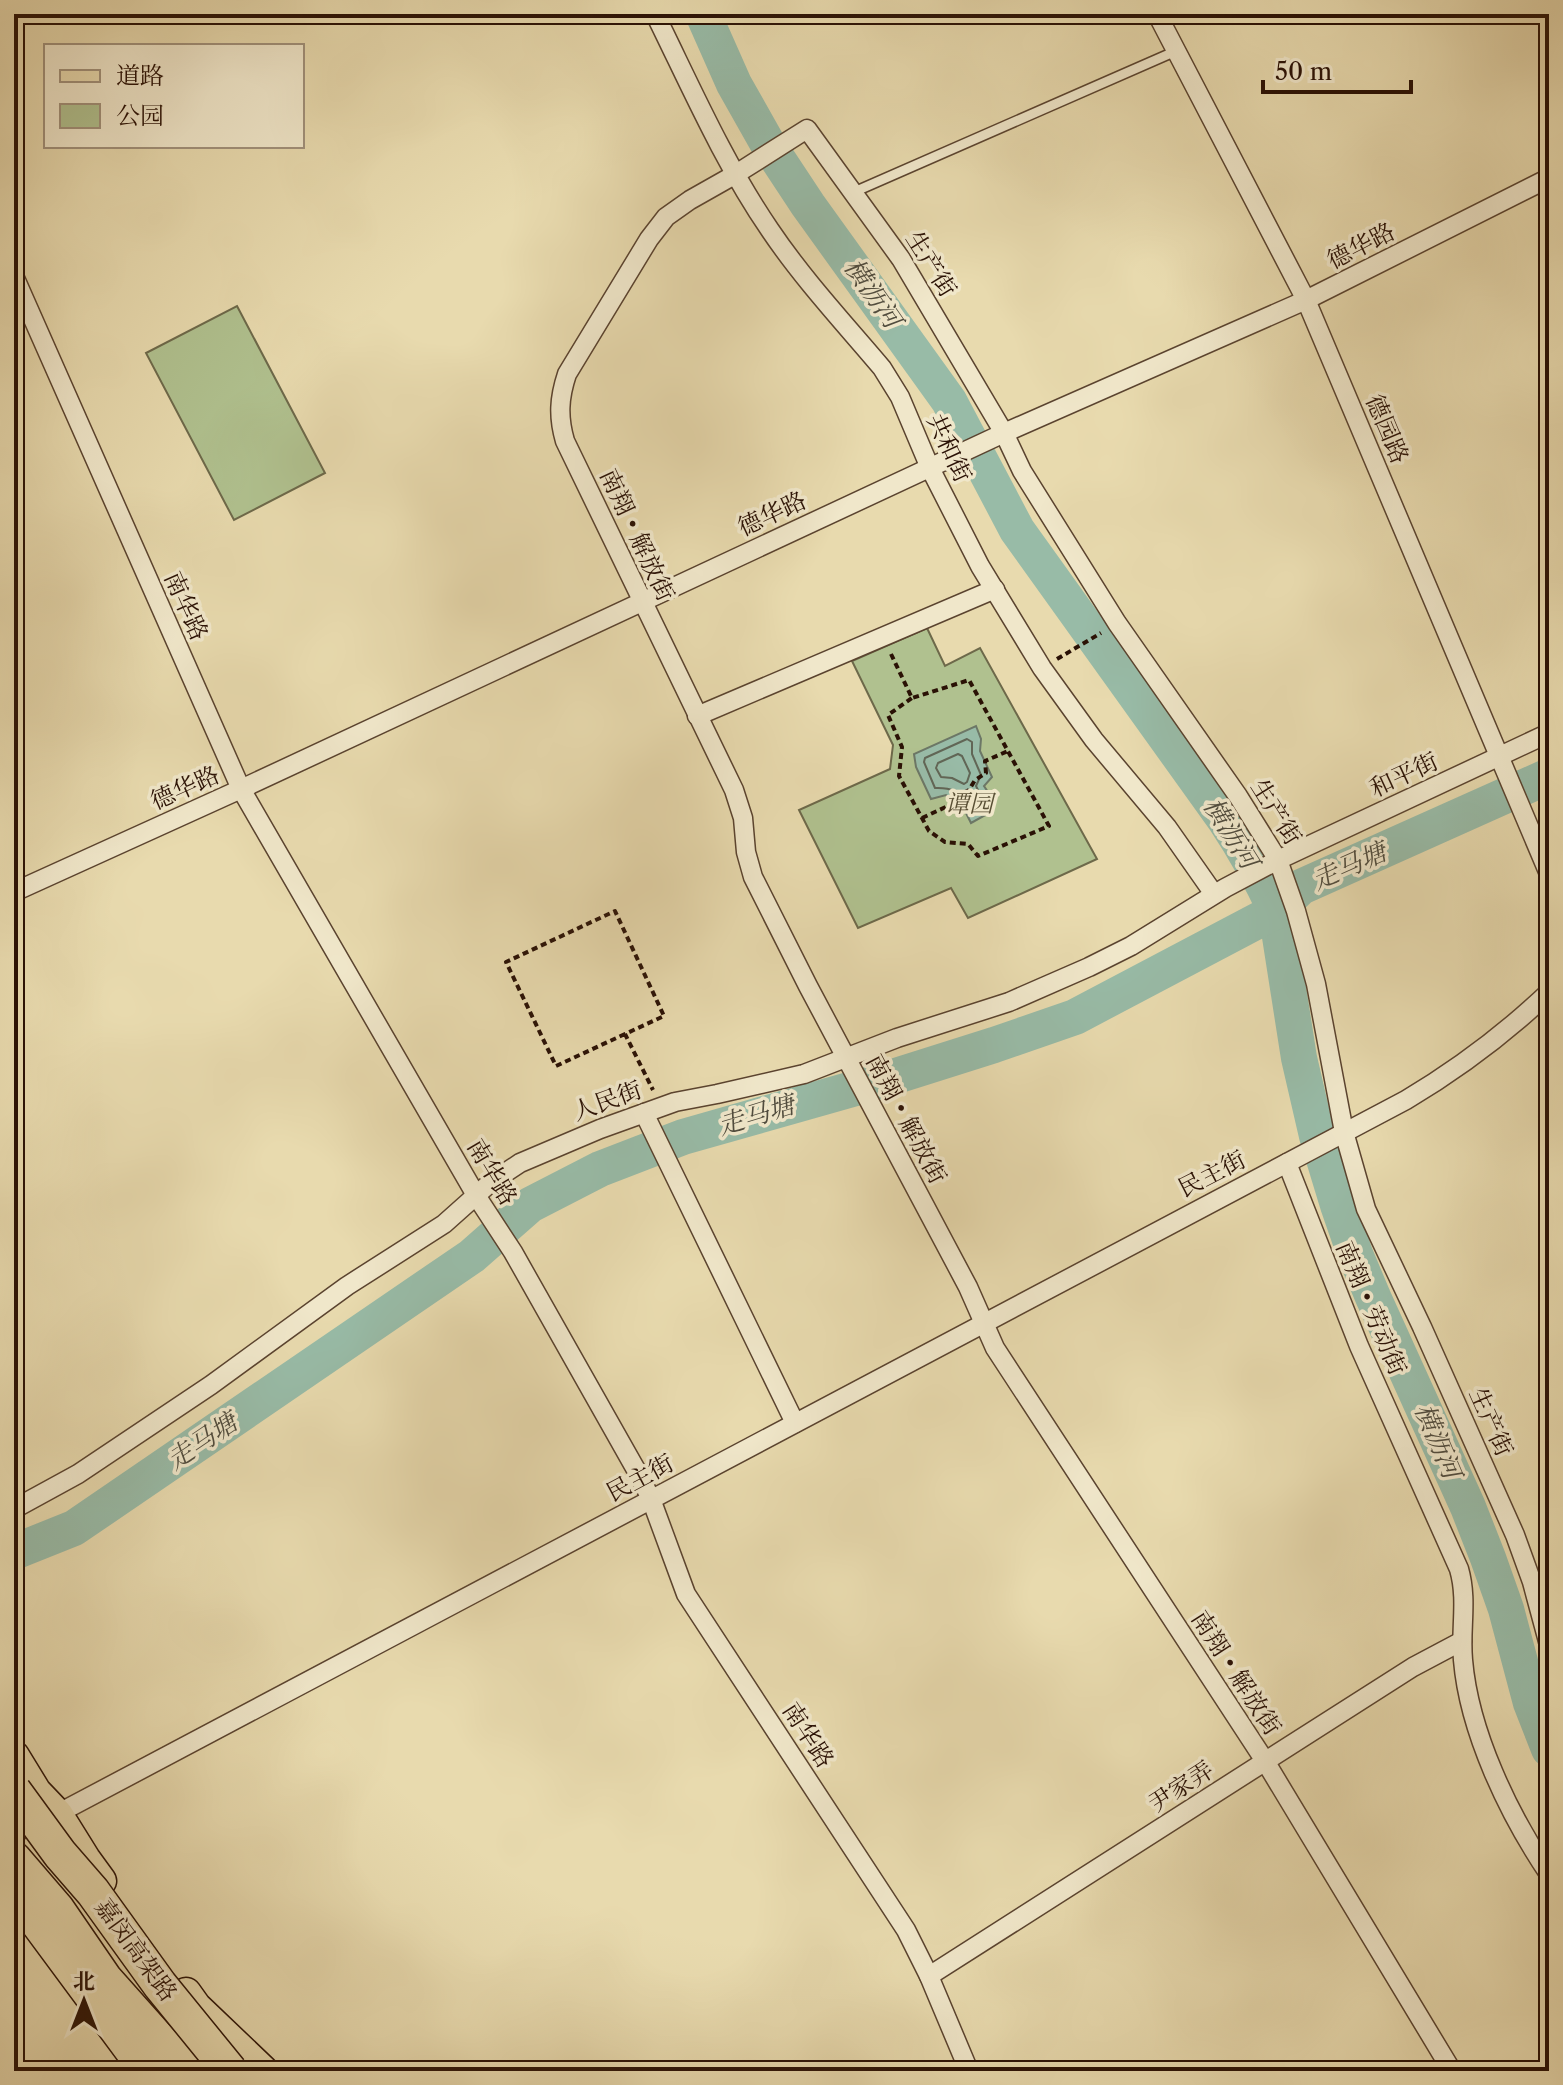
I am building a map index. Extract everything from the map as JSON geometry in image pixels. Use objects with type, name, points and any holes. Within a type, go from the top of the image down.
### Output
[{"type":"highway","name":"嘉闵高架路","points":[[14,1791],[160,1985],[230,2071]]},
{"type":"highway","name":"嘉闵高架路","points":[[14,1859],[57,1909],[105,1979],[187,2071]]},
{"type":"main road","points":[[14,1756],[36,1792],[57,1814],[85,1859],[196,2007],[263,2071]]},
{"type":"main road","points":[[14,1894],[145,2071]]},
{"type":"street","name":"共和街","points":[[655,14],[743,170],[771,231],[797,267],[882,368],[900,397],[930,468],[973,554],[1042,668],[1074,715],[1149,804],[1214,894]]},
{"type":"street","name":"德园路","points":[[1157,14],[1306,300],[1549,874]]},
{"type":"street","name":"南翔 • 解放街","points":[[800,134],[677,209],[656,229],[567,374],[559,413],[565,441],[740,806],[753,877],[968,1287],[995,1348],[1265,1761],[1452,2071]]},
{"type":"street","name":"生产街","points":[[800,134],[854,192],[901,259],[1004,433],[1022,471],[1117,623],[1238,796],[1270,864],[1286,882],[1319,998],[1344,1132],[1366,1209],[1515,1535],[1549,1645]]},
{"type":"street","name":"德华路","points":[[14,892],[1004,433],[1306,300],[1549,178]]},
{"type":"street","name":"南华路","points":[[14,276],[241,789],[477,1197],[513,1252],[639,1475],[686,1594],[892,1908],[929,1976],[969,2071]]},
{"type":"street","points":[[697,716],[995,589]]},
{"type":"street","name":"和平街","points":[[1270,864],[1549,733]]},
{"type":"street","name":"人民街","points":[[14,1509],[78,1474],[199,1393],[347,1286],[444,1224],[490,1183],[547,1149],[653,1117],[675,1102],[790,1078],[897,1038],[984,1011],[1131,946],[1214,894],[1270,864]]},
{"type":"street","points":[[1344,1132],[1406,1100],[1460,1066],[1500,1036],[1549,992]]},
{"type":"street","points":[[653,1117],[664,1153],[795,1423]]},
{"type":"street","name":"民主街","points":[[14,1833],[57,1814],[1344,1132]]},
{"type":"street","name":"南翔 • 劳动街","points":[[1287,1163],[1359,1346],[1459,1569],[1465,1598],[1462,1641],[1465,1681],[1483,1743],[1522,1830],[1549,1874]]},
{"type":"street","name":"尹家弄","points":[[929,1976],[1413,1667],[1462,1641]]},
{"type":"lane","points":[[854,192],[1176,51]]},
{"type":"path","points":[[1068,652],[1117,623]]},
{"type":"path","points":[[883,637],[912,698]]},
{"type":"path","points":[[969,680],[1049,826],[978,856],[968,844],[945,842],[929,831],[899,776],[902,747],[888,715],[912,698],[969,680]]},
{"type":"path","points":[[922,818],[950,805],[986,773],[985,761],[1008,751]]},
{"type":"path","points":[[615,911],[664,1016],[625,1034],[556,1066],[506,962],[615,911]]},
{"type":"path","points":[[625,1034],[653,1117]]},
{"type":"green space","points":[[237,306],[325,473],[234,520],[146,353]]},
{"type":"green space","name":"谭园","points":[[927,628],[945,666],[980,648],[1097,859],[968,918],[951,888],[858,928],[799,810],[890,769],[893,745],[852,661]]},
{"type":"water","points":[[976,726],[981,739],[980,751],[992,777],[984,786],[992,798],[991,812],[971,823],[963,807],[946,795],[931,799],[916,767],[914,754]]},
{"type":"waterway","name":"横沥河","points":[[703,14],[734,84],[769,146],[949,401],[1017,530],[1225,820],[1276,911],[1299,1058],[1317,1136],[1338,1205],[1373,1297],[1488,1558],[1506,1609],[1531,1703],[1549,1749]]},
{"type":"waterway","name":"走马塘","points":[[14,1552],[74,1528],[472,1256],[530,1205],[600,1169],[683,1137],[877,1082],[1075,1017],[1276,911],[1301,887],[1549,776]]}]
